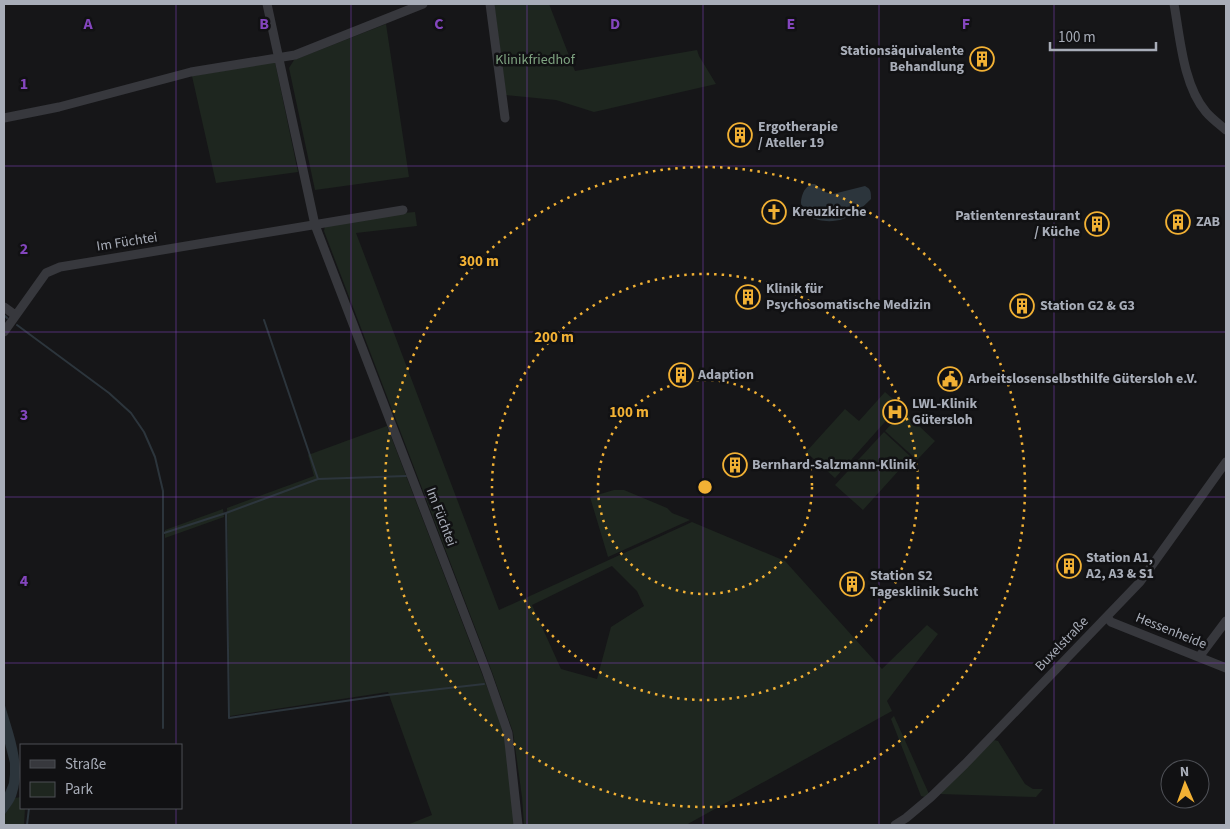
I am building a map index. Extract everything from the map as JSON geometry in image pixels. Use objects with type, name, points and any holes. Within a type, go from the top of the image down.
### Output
[{"type":"street","name":"Im Füchtei","points":[[267,4],[315,225],[508,733],[518,825]]},
{"type":"street","points":[[4,118],[59,107],[191,72],[295,55],[423,4]]},
{"type":"street","points":[[490,4],[505,118]]},
{"type":"street","points":[[1174,4],[1190,84],[1197,100],[1206,112],[1226,130]]},
{"type":"street","name":"Im Füchtei","points":[[4,332],[46,273],[60,267],[402,210]]},
{"type":"street","points":[[4,307],[15,315]]},
{"type":"street","name":"Buxelstraße","points":[[895,825],[931,797],[965,764],[1140,582],[1226,462]]},
{"type":"street","name":"Hessenheide","points":[[1106,617],[1111,622],[1226,668]]},
{"type":"street","points":[[1199,657],[1226,621]]},
{"type":"green space","name":"Klinikfriedhof","points":[[494,4],[549,4],[575,71],[697,50],[716,84],[594,112],[556,100],[506,95]]},
{"type":"green space","points":[[386,24],[409,177],[315,190],[289,68],[294,60]]},
{"type":"green space","points":[[275,62],[298,172],[216,183],[192,76]]},
{"type":"green space","points":[[415,212],[417,226],[356,233],[499,610],[692,522],[785,561],[882,669],[927,625],[938,634],[887,701],[892,711],[686,825],[524,825],[513,732],[492,672],[324,231],[325,226]],"holes":[[[612,566],[637,591],[644,606],[611,627],[597,679],[561,669],[532,605]]]},
{"type":"green space","points":[[885,392],[900,405],[835,478],[806,452],[845,409],[859,421]]},
{"type":"green space","points":[[903,411],[935,441],[917,460],[885,431]]},
{"type":"green space","points":[[387,426],[505,734],[515,825],[407,825],[432,815],[388,692],[230,716],[227,508],[314,476],[308,455]]},
{"type":"green space","points":[[884,432],[911,457],[863,510],[835,485]]},
{"type":"green space","points":[[614,490],[624,490],[690,520],[608,557],[590,497]]},
{"type":"green space","points":[[223,509],[224,517],[165,538],[165,530]]},
{"type":"green space","points":[[894,716],[929,794],[925,797],[921,796],[891,719]]},
{"type":"green space","points":[[994,740],[998,741],[1025,784],[1033,789],[1043,789],[1036,797],[940,794]]},
{"type":"green space","points":[[20,797],[20,809],[25,809],[24,825],[4,825],[4,816],[15,798]]},
{"type":"shaded area","points":[[815,184],[825,192],[833,194],[865,186],[870,191],[871,199],[847,218],[836,221],[821,220],[807,215],[801,204],[804,190]]},
{"type":"shaded area","points":[[4,702],[17,747],[20,770],[16,796],[4,816],[4,795],[9,783],[10,763],[4,740]]},
{"type":"waterway","points":[[4,315],[7,318]]},
{"type":"waterway","points":[[264,320],[318,479]]},
{"type":"waterway","points":[[17,325],[109,393],[131,413],[144,432],[155,457],[163,491],[163,728]]},
{"type":"waterway","points":[[406,476],[318,479],[226,513],[229,718],[387,695],[484,684]]},
{"type":"waterway","points":[[164,533],[226,513]]},
{"type":"waterway","points":[[27,825],[29,809]]},
{"type":"place","name":"Stationsäquivalente Behandlung","points":[[982,59]]},
{"type":"place","name":"Ergotherapie / Ateller 19","points":[[740,135]]},
{"type":"place","name":"Kreuzkirche","points":[[774,212]]},
{"type":"place","name":"ZAB","points":[[1178,222]]},
{"type":"place","name":"Patientenrestaurant / Küche","points":[[1097,224]]},
{"type":"place","name":"Klinik für Psychosomatische Medizin","points":[[748,297]]},
{"type":"place","name":"Station G2 & G3","points":[[1022,306]]},
{"type":"place","name":"Adaption","points":[[681,375]]},
{"type":"place","name":"Arbeitslosenselbsthilfe Gütersloh e.V.","points":[[950,379]]},
{"type":"place","name":"LWL-Klinik Gütersloh","points":[[895,412]]},
{"type":"place","name":"Bernhard-Salzmann-Klinik","points":[[735,465]]},
{"type":"place","name":"Station A1, A2, A3 & S1","points":[[1069,566]]},
{"type":"place","name":"Station S2 Tagesklinik Sucht","points":[[852,584]]}]
